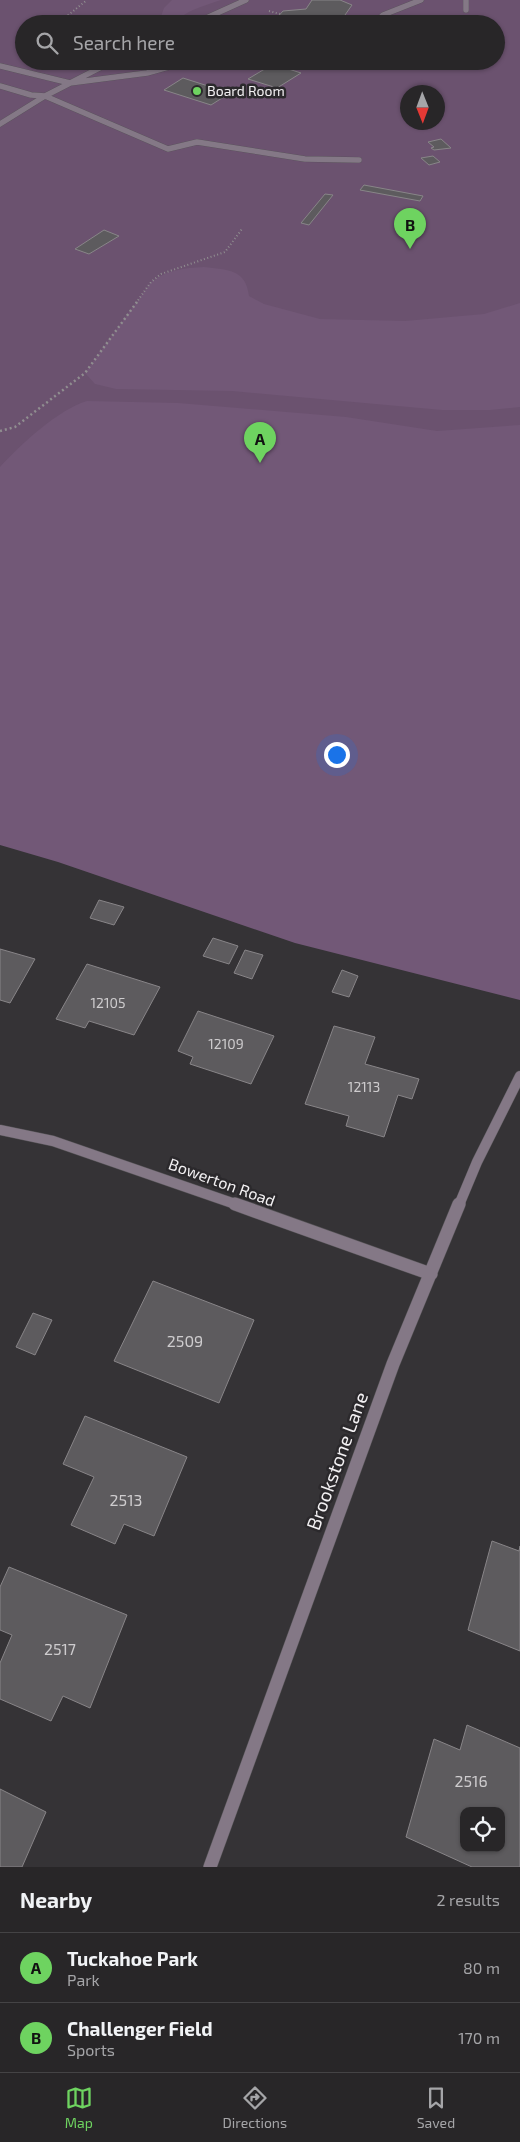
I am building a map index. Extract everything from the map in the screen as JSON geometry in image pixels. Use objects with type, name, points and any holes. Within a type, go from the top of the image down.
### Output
[{"type":"street","points":[[213,15],[246,0]]},
{"type":"street","points":[[384,15],[421,0]]},
{"type":"street","points":[[466,0],[466,10]]},
{"type":"street","points":[[0,66],[15,70]]},
{"type":"street","points":[[16,70],[70,83],[158,70]]},
{"type":"street","points":[[0,124],[45,96],[95,70]]},
{"type":"street","points":[[0,86],[45,96],[168,149],[197,142],[305,159],[359,160]]},
{"type":"street","name":"Brookstone Lane","points":[[210,1867],[393,1364],[477,1162],[520,1076]]},
{"type":"street","name":"Bowerton Road","points":[[0,1130],[53,1141],[122,1164],[430,1274]]},
{"type":"path","points":[[68,15],[87,0]]},
{"type":"path","points":[[0,431],[15,427],[85,373],[151,282],[161,274],[225,252],[242,229]]},
{"type":"shaded area","points":[[0,0],[520,0],[520,949],[0,804]]},
{"type":"shaded area","points":[[172,0],[221,0],[184,15],[162,15],[164,8]]},
{"type":"shaded area","points":[[204,267],[234,272],[244,280],[249,296],[264,304],[320,319],[405,321],[484,314],[520,303],[520,407],[490,410],[442,410],[232,391],[116,389],[95,384],[85,373],[151,282],[176,270]]},
{"type":"shaded area","points":[[87,401],[178,403],[346,417],[437,431],[520,425],[520,1000],[295,943],[58,862],[0,845],[0,467],[52,420],[76,405]]},
{"type":"building","points":[[312,0],[340,0],[352,5],[345,15],[279,15],[283,11],[306,9]]},
{"type":"building","points":[[263,70],[292,70],[301,73],[277,88],[248,79]]},
{"type":"building","name":"Board Room","points":[[183,78],[230,93],[211,105],[164,90]]},
{"type":"building","points":[[441,139],[451,148],[434,150],[431,148],[434,147],[428,142]]},
{"type":"building","points":[[433,156],[440,162],[429,165],[421,158]]},
{"type":"building","points":[[364,185],[423,196],[420,201],[360,190]]},
{"type":"building","points":[[325,194],[333,195],[309,225],[301,223]]},
{"type":"building","points":[[104,230],[119,236],[89,254],[75,249]]},
{"type":"building","points":[[99,900],[124,907],[114,925],[90,918]]},
{"type":"building","points":[[213,938],[238,946],[229,964],[203,956]]},
{"type":"building","points":[[0,949],[35,959],[10,1003],[0,1000]]},
{"type":"building","points":[[245,950],[263,955],[252,979],[234,973]]},
{"type":"building","points":[[87,964],[160,987],[134,1035],[89,1021],[85,1028],[56,1019]]},
{"type":"building","points":[[342,970],[358,976],[349,997],[332,992]]},
{"type":"building","points":[[198,1011],[274,1036],[251,1084],[190,1064],[193,1057],[178,1051]]},
{"type":"building","points":[[334,1026],[375,1037],[365,1064],[419,1079],[412,1099],[398,1095],[384,1137],[346,1126],[349,1116],[305,1104]]},
{"type":"building","points":[[153,1281],[254,1320],[219,1403],[114,1361]]},
{"type":"building","points":[[33,1313],[52,1320],[35,1355],[16,1347]]},
{"type":"building","points":[[85,1416],[187,1457],[154,1536],[124,1524],[115,1544],[71,1525],[94,1477],[63,1464]]},
{"type":"building","points":[[492,1541],[519,1551],[520,1546],[520,1651],[468,1630]]},
{"type":"building","points":[[9,1567],[127,1615],[90,1708],[63,1696],[51,1721],[0,1699],[0,1663],[12,1635],[0,1630],[0,1587]]},
{"type":"building","points":[[467,1725],[520,1748],[520,1867],[472,1867],[406,1837],[434,1739],[460,1750]]},
{"type":"building","points":[[0,1789],[46,1812],[22,1867],[0,1867]]},
{"type":"place","name":"Board Room","points":[[197,91]]},
{"type":"place","name":"Challenger Field","points":[[410,249]]},
{"type":"place","name":"Tuckahoe Park","points":[[260,463]]}]
